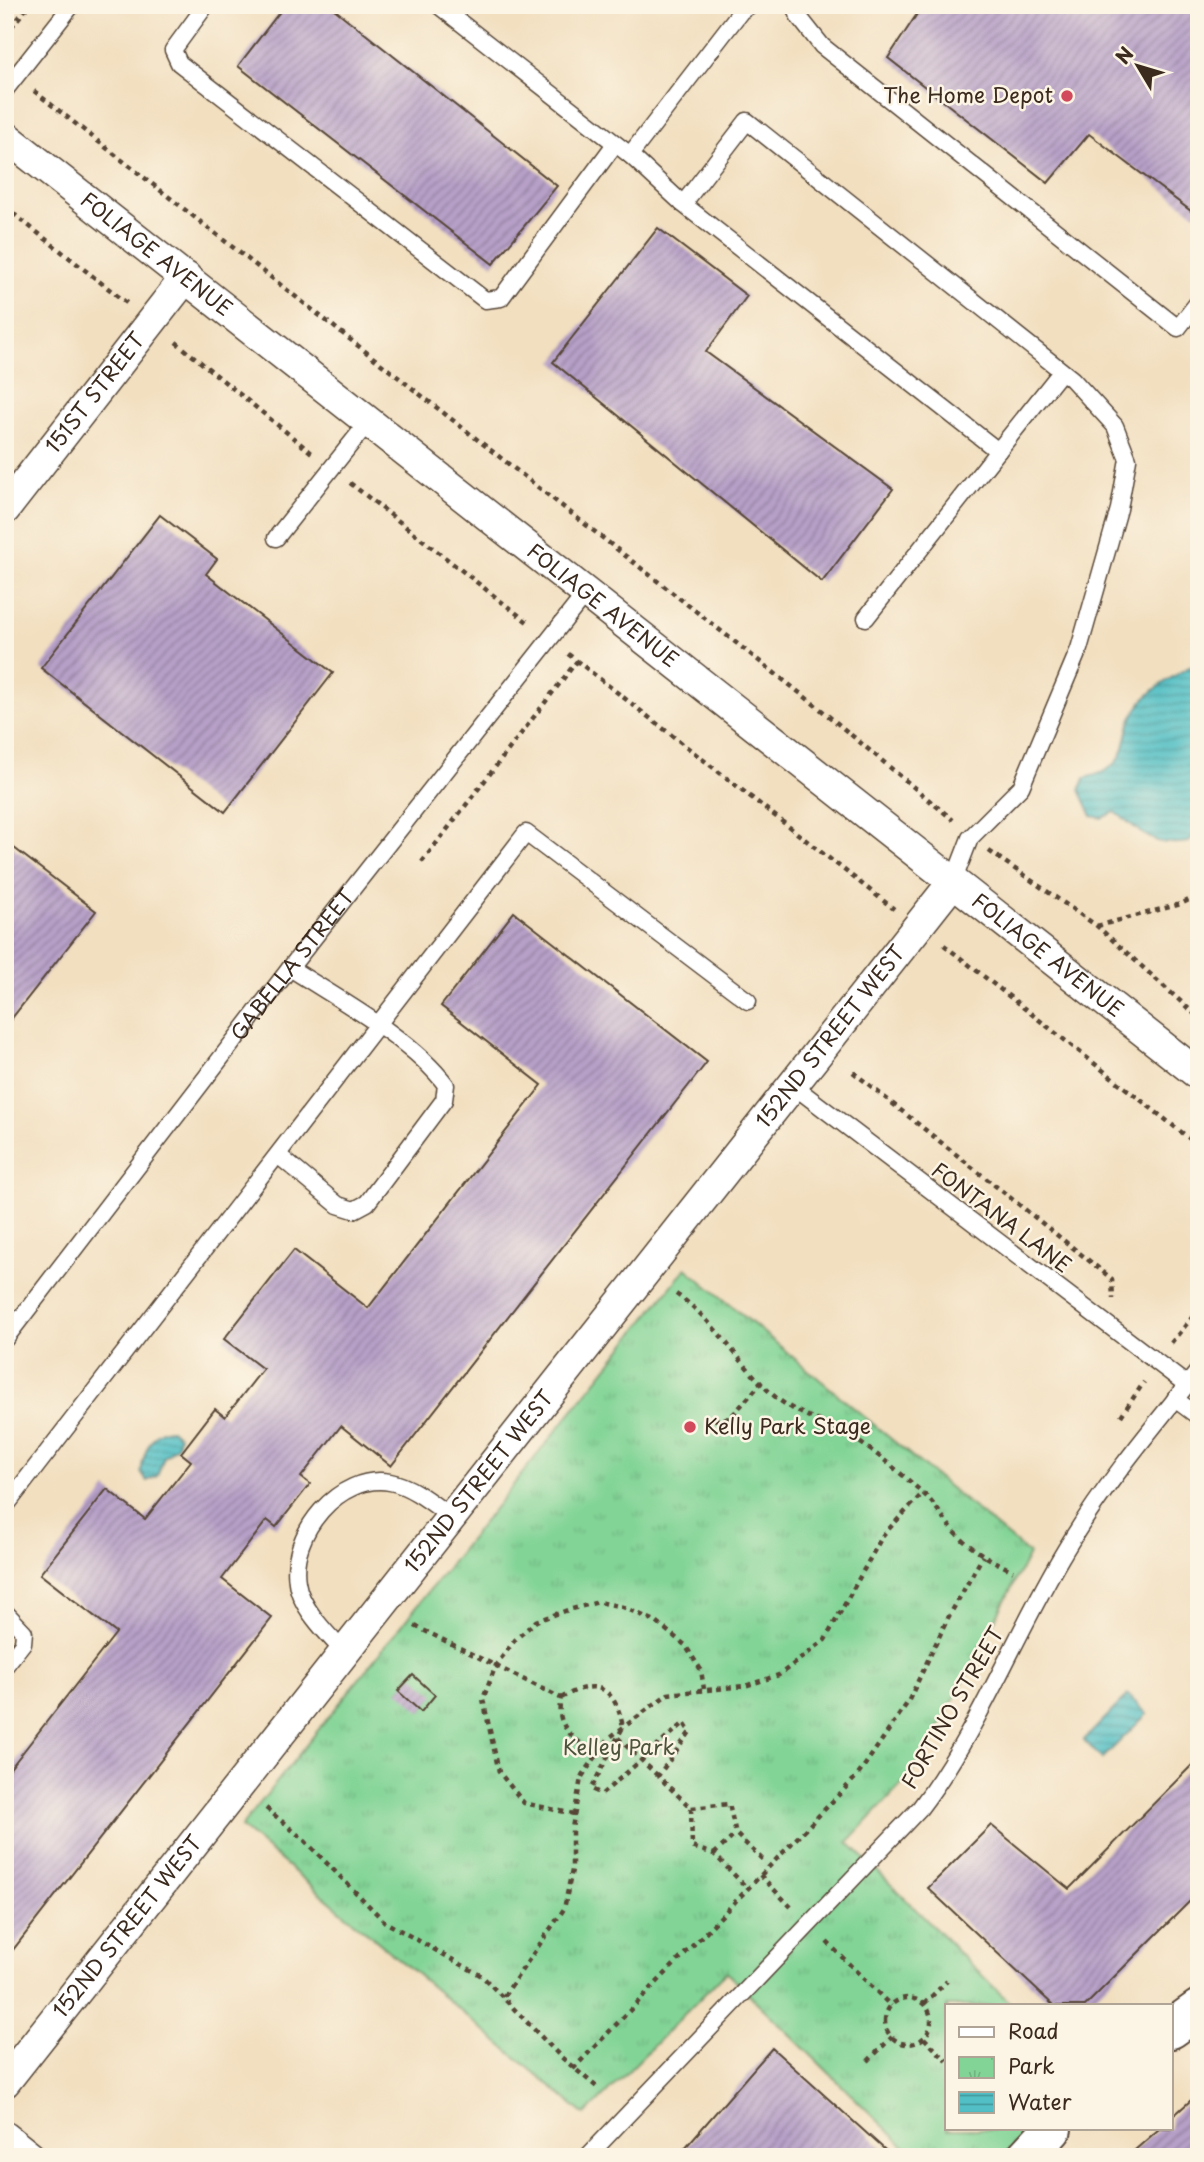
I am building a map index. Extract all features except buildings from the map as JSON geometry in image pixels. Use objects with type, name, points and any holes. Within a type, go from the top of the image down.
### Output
[{"type":"street","name":"FOLIAGE AVENUE","points":[[5,136],[1198,1073]]},
{"type":"street","name":"151ST STREET","points":[[5,509],[186,277]]},
{"type":"street","name":"152ND STREET WEST","points":[[5,2082],[953,882]]},
{"type":"street","points":[[1172,2028],[1199,2009]]},
{"type":"street","points":[[1026,2157],[1051,2130]]},
{"type":"street","points":[[5,2137],[30,2157]]},
{"type":"lane","points":[[10,84],[72,5]]},
{"type":"lane","points":[[206,5],[173,50],[179,63],[485,300],[501,298],[615,144]]},
{"type":"lane","points":[[438,5],[630,155],[683,204],[998,451]]},
{"type":"lane","points":[[630,155],[740,11],[750,5]]},
{"type":"lane","points":[[795,5],[799,17],[821,46],[1178,328],[1199,301]]},
{"type":"lane","points":[[683,204],[747,121],[1072,379],[1115,426],[1128,459],[1119,509],[1079,649],[1021,787],[970,838],[953,882]]},
{"type":"lane","points":[[866,618],[1061,372]]},
{"type":"lane","points":[[276,538],[369,421]]},
{"type":"lane","name":"GABELLA STREET","points":[[5,1339],[290,968],[586,593]]},
{"type":"lane","points":[[5,1507],[527,833],[748,1001]]},
{"type":"lane","points":[[278,1155],[338,1205],[354,1210],[367,1203],[444,1100],[446,1085],[437,1073],[379,1025],[290,968]]},
{"type":"lane","name":"FONTANA LANE","points":[[791,1084],[1186,1385]]},
{"type":"lane","name":"FORTINO STREET","points":[[587,2157],[920,1808],[954,1756],[1067,1547],[1199,1370]]},
{"type":"lane","points":[[1175,1399],[1199,1417]]},
{"type":"lane","points":[[344,1652],[317,1624],[297,1583],[298,1546],[321,1512],[354,1485],[390,1482],[418,1494],[450,1517]]},
{"type":"lane","points":[[5,1612],[24,1632],[23,1643],[5,1666]]},
{"type":"path","points":[[5,36],[29,5]]},
{"type":"path","points":[[10,84],[57,107],[331,327],[808,699],[945,811],[970,838],[1097,926],[1199,1018]]},
{"type":"path","points":[[5,206],[195,357]]},
{"type":"path","points":[[422,862],[577,661]]},
{"type":"path","points":[[1097,926],[1181,904],[1199,895]]},
{"type":"path","points":[[951,950],[1199,1146]]},
{"type":"path","points":[[853,1072],[1112,1279],[1111,1328]]},
{"type":"path","points":[[676,1294],[695,1306],[762,1382],[802,1415],[842,1432],[881,1457],[940,1510],[954,1531],[983,1556],[1013,1571]]},
{"type":"path","points":[[714,1420],[730,1418],[762,1382]]},
{"type":"path","points":[[503,1996],[564,1909],[572,1870],[574,1814],[581,1778],[609,1738],[668,1695],[745,1686],[779,1675],[825,1640],[883,1535],[923,1493]]},
{"type":"path","points":[[573,2068],[858,1775],[908,1702],[948,1618],[983,1556]]},
{"type":"path","points":[[574,1814],[524,1802],[499,1772],[483,1699],[496,1665],[536,1621],[603,1603],[623,1607],[655,1622],[685,1645],[701,1671],[704,1690]]},
{"type":"path","points":[[415,1626],[561,1698]]},
{"type":"path","points":[[598,1755],[562,1727],[558,1711],[561,1698],[575,1689],[593,1686],[604,1690],[616,1700],[623,1727],[592,1789],[602,1794],[684,1723],[690,1732],[657,1776]]},
{"type":"path","points":[[618,1738],[691,1808],[692,1847],[714,1854],[747,1888]]},
{"type":"path","points":[[691,1808],[729,1804],[736,1834],[765,1862]]},
{"type":"path","points":[[266,1808],[303,1839],[384,1922],[482,1976],[573,2068],[598,2088]]},
{"type":"path","points":[[714,1854],[736,1834]]},
{"type":"path","points":[[924,2004],[947,1981]]},
{"type":"path","points":[[903,1998],[914,1998],[924,2004],[931,2015],[931,2026],[924,2038],[911,2044],[892,2037],[886,2025],[891,2006],[903,1998]]},
{"type":"path","points":[[869,2061],[892,2037]]},
{"type":"path","points":[[924,2038],[945,2059]]},
{"type":"green space","name":"Kelley Park","points":[[686,1268],[1029,1554],[931,1744],[905,1781],[848,1842],[1011,2004],[945,2004],[945,2130],[1029,2130],[1004,2157],[915,2157],[726,1972],[585,2115],[241,1827]]},
{"type":"water","points":[[1199,661],[1199,826],[1189,842],[1165,843],[1148,837],[1115,812],[1102,818],[1092,816],[1080,790],[1085,778],[1114,765],[1120,757],[1129,726],[1142,702],[1154,690]]},
{"type":"water","points":[[171,1429],[179,1436],[177,1446],[164,1457],[157,1476],[147,1481],[141,1473],[149,1445],[158,1434]]},
{"type":"water","points":[[1128,1695],[1147,1714],[1102,1759],[1084,1740]]},
{"type":"place","name":"The Home Depot","points":[[1067,96]]},
{"type":"place","name":"Kelly Park Stage","points":[[690,1427]]}]
